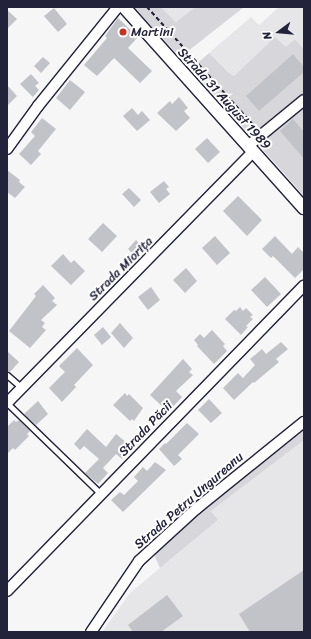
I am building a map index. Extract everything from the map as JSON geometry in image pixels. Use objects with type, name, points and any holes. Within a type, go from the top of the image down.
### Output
[{"type":"street","points":[[7,149],[38,106],[118,7]]},
{"type":"street","name":"Strada 31 August 1989","points":[[124,7],[304,208]]},
{"type":"street","name":"Strada Miorița","points":[[7,403],[250,149],[262,134],[304,100]]},
{"type":"street","name":"Strada Păcii","points":[[7,591],[304,286]]},
{"type":"street","name":"Strada Petru Ungureanu","points":[[90,632],[139,561],[196,509],[304,422]]},
{"type":"lane","points":[[7,375],[22,388]]},
{"type":"lane","points":[[7,403],[101,494]]},
{"type":"path","points":[[147,7],[262,134]]},
{"type":"shaded area","points":[[134,7],[161,7],[176,22],[195,7],[244,7],[183,55],[176,53]]},
{"type":"shaded area","points":[[161,7],[195,7],[176,22]]},
{"type":"shaded area","points":[[279,7],[304,7],[304,49],[295,39],[286,48],[275,37],[234,76],[209,53],[251,17],[259,25]]},
{"type":"shaded area","points":[[275,37],[286,47],[295,39],[304,49],[304,196],[191,69],[209,53],[234,76]]},
{"type":"shaded area","points":[[304,430],[304,440],[211,511],[218,520],[160,568],[155,557],[158,548],[207,506]]},
{"type":"shaded area","points":[[304,440],[304,632],[102,632],[130,593],[218,520],[211,511]]},
{"type":"building","points":[[54,8],[67,24],[58,32],[44,16]]},
{"type":"building","points":[[7,10],[17,19],[7,29]]},
{"type":"building","points":[[118,18],[138,37],[128,48],[152,71],[140,83],[114,58],[97,76],[84,65],[107,38],[105,36]]},
{"type":"building","points":[[293,54],[304,67],[304,72],[259,111],[246,96]]},
{"type":"building","points":[[43,57],[50,63],[41,73],[34,66]]},
{"type":"building","points":[[31,74],[39,83],[35,86],[39,90],[33,97],[20,84]]},
{"type":"building","points":[[70,80],[85,92],[70,110],[56,98]]},
{"type":"building","points":[[7,85],[17,96],[7,106]]},
{"type":"building","points":[[179,97],[188,108],[184,111],[190,118],[176,131],[157,113],[170,101],[172,104]]},
{"type":"building","points":[[132,108],[138,115],[142,111],[150,120],[137,131],[123,116]]},
{"type":"building","points":[[42,118],[56,129],[38,151],[41,154],[31,165],[19,154],[35,136],[31,132]]},
{"type":"building","points":[[293,119],[304,132],[304,159],[280,131]]},
{"type":"building","points":[[207,138],[220,152],[208,163],[195,149]]},
{"type":"building","points":[[7,170],[20,180],[19,182],[25,187],[15,198],[7,192]]},
{"type":"building","points":[[164,181],[169,187],[166,189],[170,194],[159,203],[150,192]]},
{"type":"building","points":[[129,188],[141,200],[134,207],[122,194]]},
{"type":"building","points":[[238,196],[262,220],[247,236],[223,211]]},
{"type":"building","points":[[103,223],[117,236],[102,252],[88,239]]},
{"type":"building","points":[[215,236],[230,253],[217,265],[202,248]]},
{"type":"building","points":[[275,236],[292,254],[298,247],[304,253],[304,269],[295,278],[273,256],[271,258],[262,249]]},
{"type":"building","points":[[136,240],[144,249],[136,257],[128,249]]},
{"type":"building","points":[[63,254],[71,263],[74,260],[85,271],[71,285],[51,266]]},
{"type":"building","points":[[186,268],[197,281],[185,293],[173,280]]},
{"type":"building","points":[[265,277],[281,294],[267,307],[251,290]]},
{"type":"building","points":[[43,285],[55,298],[52,301],[57,305],[41,320],[45,323],[42,327],[46,330],[30,348],[9,331],[36,296],[34,294]]},
{"type":"building","points":[[151,287],[160,300],[148,310],[138,297]]},
{"type":"building","points":[[240,307],[243,311],[246,308],[253,315],[250,317],[253,319],[246,326],[248,327],[241,335],[225,319],[234,310],[236,311]]},
{"type":"building","points":[[120,323],[133,338],[124,348],[111,333]]},
{"type":"building","points":[[103,327],[111,337],[102,345],[94,335]]},
{"type":"building","points":[[212,330],[225,344],[223,346],[227,351],[214,364],[197,346],[198,345],[194,340],[200,334],[204,338]]},
{"type":"building","points":[[281,342],[288,349],[276,359],[279,362],[254,383],[253,382],[234,400],[223,388],[238,373],[243,378],[255,365],[250,359],[262,349],[266,354]]},
{"type":"building","points":[[77,348],[93,365],[74,385],[76,387],[62,402],[49,388],[65,372],[59,366]]},
{"type":"building","points":[[7,351],[19,362],[10,372],[7,371]]},
{"type":"building","points":[[183,359],[192,369],[189,372],[193,375],[176,391],[182,397],[168,412],[150,395]]},
{"type":"building","points":[[125,393],[127,396],[129,394],[143,408],[134,421],[132,419],[130,421],[113,405]]},
{"type":"building","points":[[209,399],[222,413],[211,423],[198,410]]},
{"type":"building","points":[[38,401],[48,414],[36,425],[24,414]]},
{"type":"building","points":[[14,420],[16,422],[19,420],[30,431],[27,434],[29,436],[15,450],[13,448],[7,454],[7,427]]},
{"type":"building","points":[[187,423],[199,434],[178,455],[182,459],[174,466],[159,449]]},
{"type":"building","points":[[87,429],[106,447],[116,434],[132,447],[122,459],[116,454],[103,468],[108,473],[98,484],[85,473],[99,459],[84,446],[80,450],[74,444]]},
{"type":"building","points":[[155,462],[166,470],[123,512],[111,500],[120,492],[124,495],[138,481],[134,477],[143,467],[147,471]]},
{"type":"building","points":[[304,570],[304,632],[250,632],[239,614]]},
{"type":"building","points":[[167,595],[183,616],[161,632],[133,632],[128,625]]},
{"type":"place","name":"Martini","points":[[123,32]]}]
